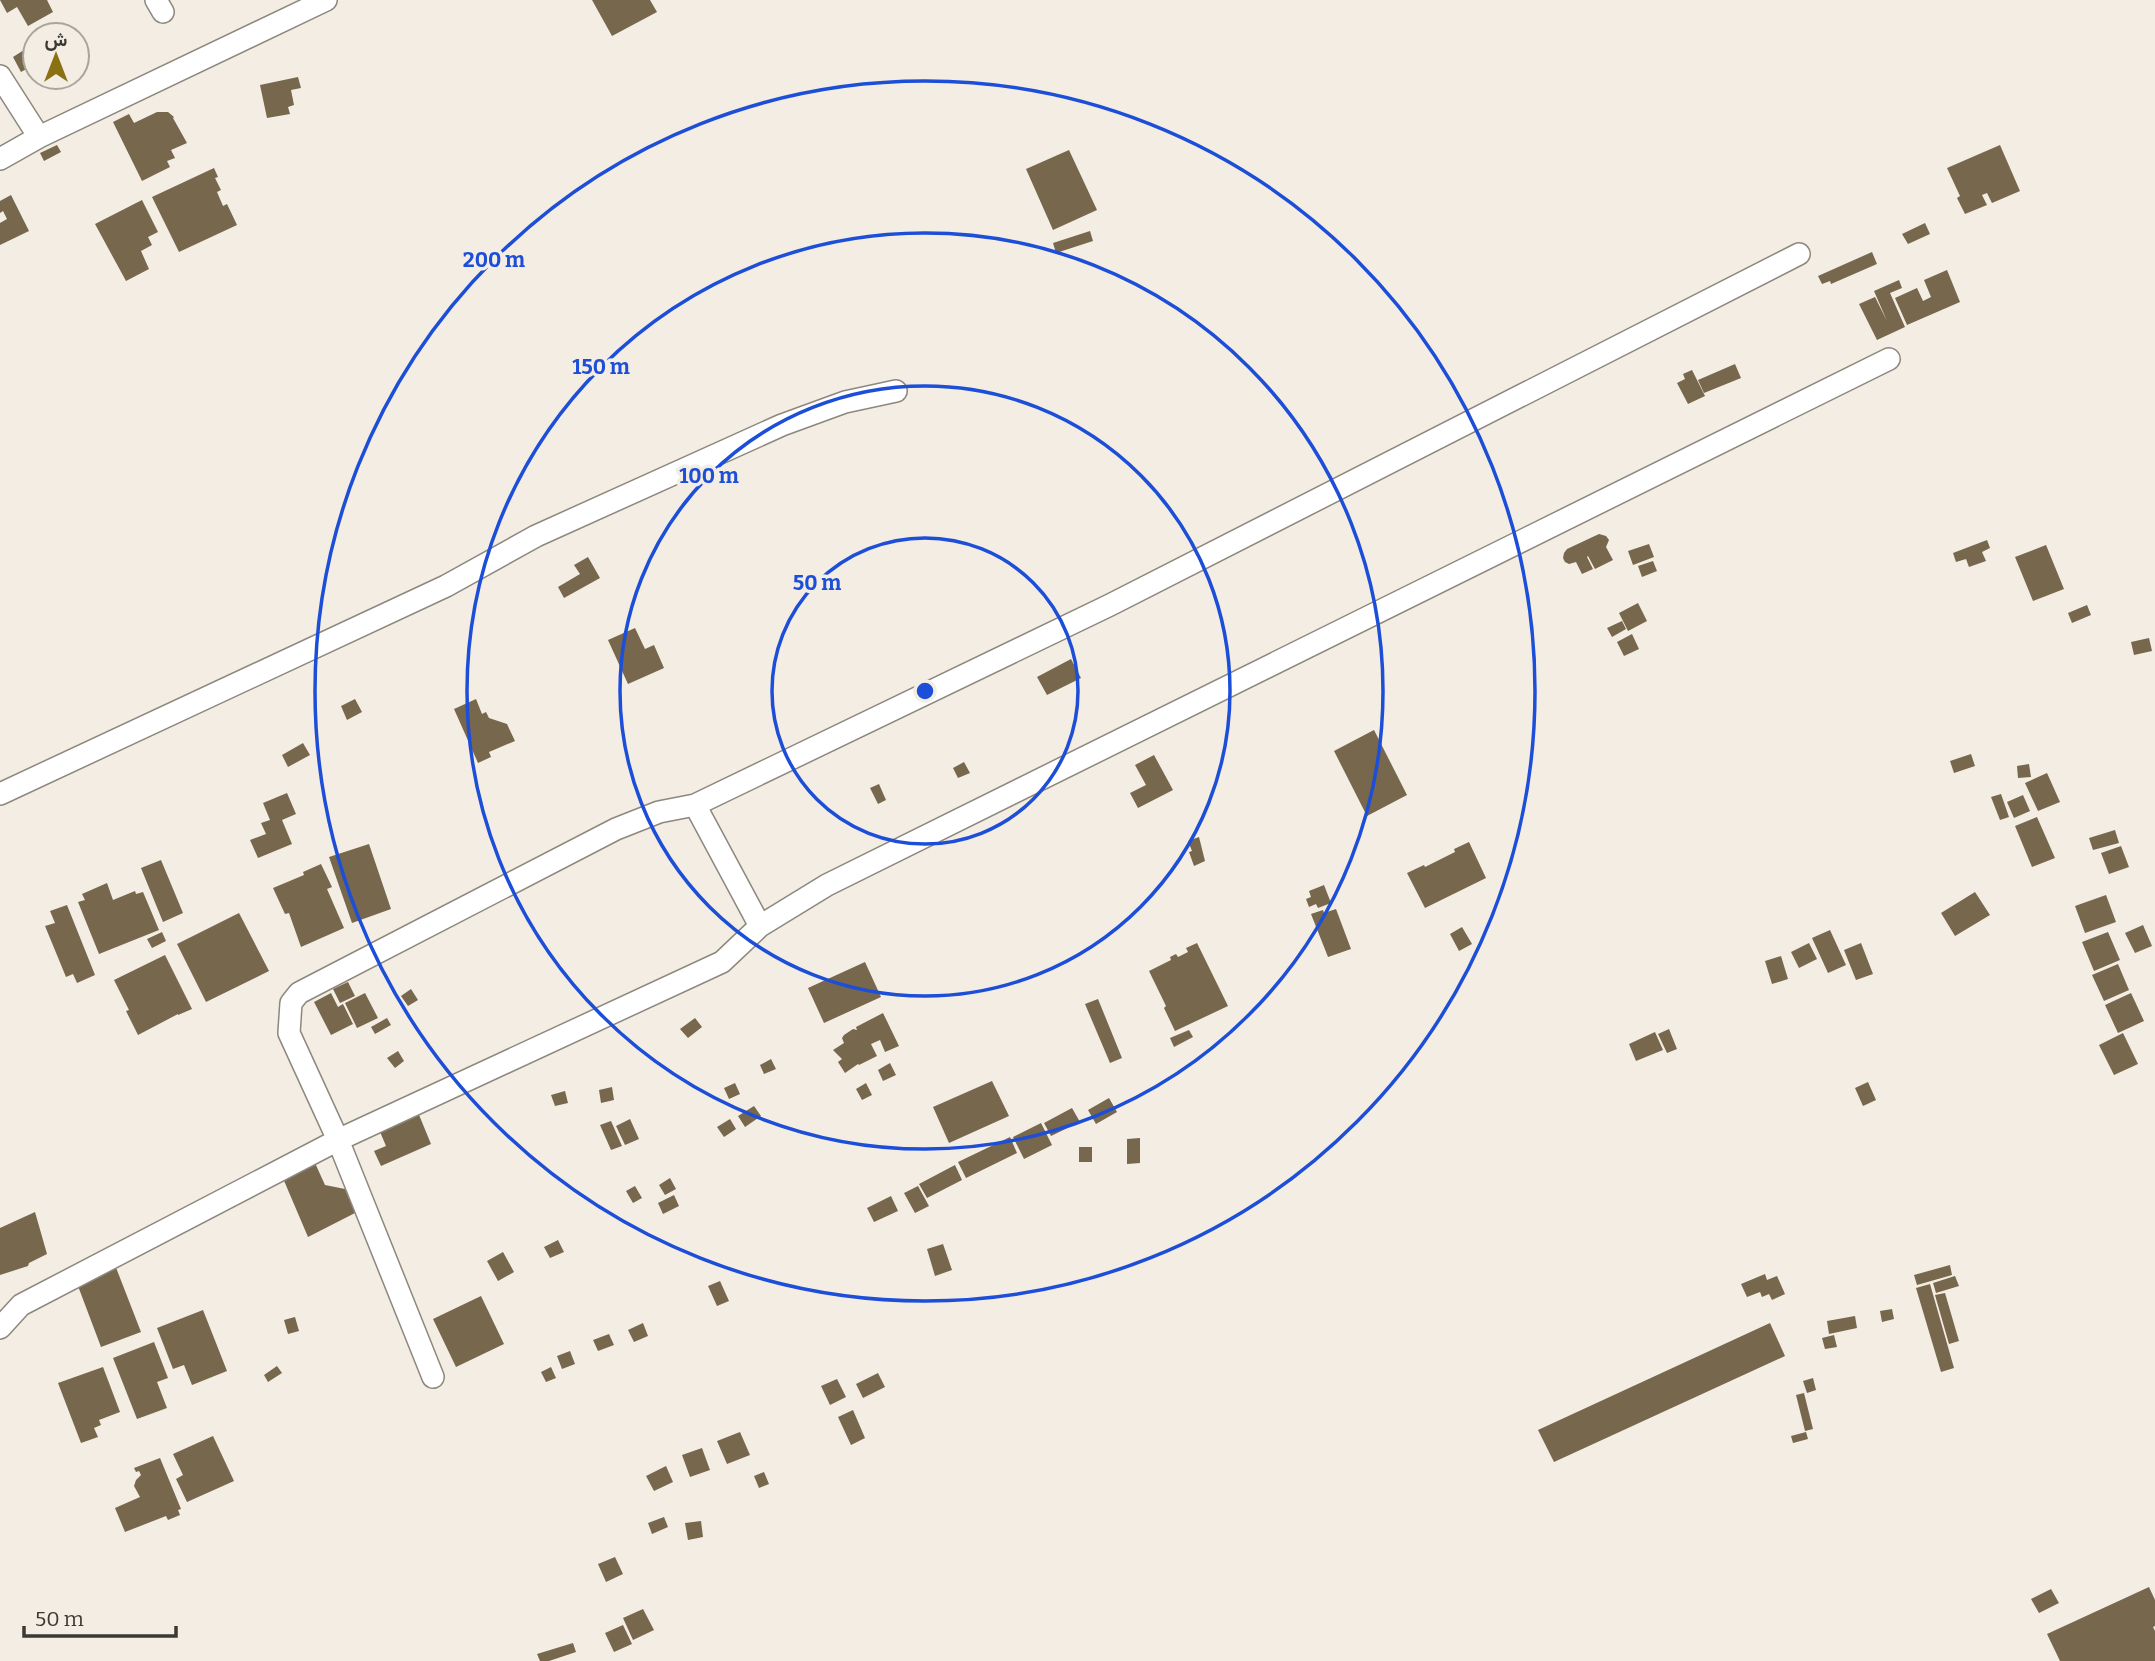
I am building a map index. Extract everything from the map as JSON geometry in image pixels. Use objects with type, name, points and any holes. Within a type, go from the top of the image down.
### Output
[{"type":"street","points":[[0,159],[39,137],[326,0]]},
{"type":"street","points":[[0,76],[39,137]]},
{"type":"street","points":[[433,1377],[338,1140],[289,1033],[291,1003],[299,993],[616,829],[659,812],[695,805],[1110,605],[1799,254]]},
{"type":"street","points":[[0,1328],[21,1305],[338,1140],[722,962],[760,926],[839,879],[1889,359]]},
{"type":"street","points":[[0,794],[446,586],[536,536],[782,425],[845,402],[896,391]]},
{"type":"street","points":[[695,805],[760,926]]},
{"type":"building","points":[[0,0],[47,0],[53,12],[37,21],[25,21],[17,7],[7,13]]},
{"type":"building","points":[[592,0],[650,0],[657,12],[612,36]]},
{"type":"building","points":[[21,52],[21,72],[13,57]]},
{"type":"building","points":[[298,77],[301,88],[291,90],[294,105],[288,107],[290,114],[267,118],[260,85]]},
{"type":"building","points":[[157,112],[168,112],[174,117],[187,143],[171,150],[175,158],[167,161],[170,167],[142,181],[113,122],[129,114],[134,123]]},
{"type":"building","points":[[57,145],[61,152],[44,161],[40,153]]},
{"type":"building","points":[[2000,145],[2020,191],[1992,203],[1987,193],[1982,195],[1987,205],[1965,214],[1947,168]]},
{"type":"building","points":[[1069,150],[1097,210],[1053,230],[1026,169]]},
{"type":"building","points":[[214,168],[221,190],[217,192],[223,206],[227,204],[237,225],[179,252],[152,197]]},
{"type":"building","points":[[11,195],[29,231],[0,245],[0,223],[7,219],[3,211],[0,213],[0,201]]},
{"type":"building","points":[[142,200],[158,232],[148,237],[152,245],[141,251],[149,269],[126,281],[95,224]]},
{"type":"building","points":[[1925,223],[1930,234],[1908,244],[1902,234]]},
{"type":"building","points":[[1090,231],[1093,241],[1056,253],[1053,243]]},
{"type":"building","points":[[1872,252],[1877,264],[1831,284],[1830,281],[1822,284],[1818,276]]},
{"type":"building","points":[[1947,270],[1960,302],[1907,325],[1895,298],[1917,288],[1923,301],[1931,297],[1924,280]]},
{"type":"building","points":[[1899,280],[1902,288],[1890,293],[1905,327],[1877,340],[1859,304],[1875,297],[1887,321],[1874,291]]},
{"type":"building","points":[[1735,364],[1741,378],[1704,393],[1698,380]]},
{"type":"building","points":[[1692,370],[1705,396],[1688,404],[1677,383],[1685,379],[1683,374]]},
{"type":"building","points":[[1599,534],[1609,540],[1606,547],[1613,560],[1595,569],[1588,556],[1593,569],[1582,574],[1576,562],[1565,562],[1563,558],[1567,549]]},
{"type":"building","points":[[1987,540],[1990,548],[1982,552],[1986,561],[1969,567],[1966,559],[1956,562],[1953,553]]},
{"type":"building","points":[[1649,544],[1654,557],[1633,565],[1628,551]]},
{"type":"building","points":[[2046,545],[2064,589],[2033,601],[2015,557]]},
{"type":"building","points":[[588,557],[600,578],[564,598],[558,587],[580,574],[574,565]]},
{"type":"building","points":[[1653,561],[1657,571],[1642,577],[1638,566]]},
{"type":"building","points":[[1638,603],[1647,621],[1628,631],[1619,613]]},
{"type":"building","points":[[2087,605],[2091,615],[2072,623],[2068,613]]},
{"type":"building","points":[[1622,621],[1626,629],[1612,637],[1607,628]]},
{"type":"building","points":[[635,628],[645,649],[654,645],[664,668],[628,684],[608,640]]},
{"type":"building","points":[[1632,634],[1639,649],[1624,656],[1617,642]]},
{"type":"building","points":[[2149,638],[2152,651],[2134,655],[2131,642]]},
{"type":"building","points":[[1071,659],[1081,678],[1047,695],[1037,677]]},
{"type":"building","points":[[355,699],[362,712],[347,720],[341,706]]},
{"type":"building","points":[[476,699],[482,714],[486,712],[489,718],[507,724],[515,741],[489,752],[491,757],[478,763],[454,709]]},
{"type":"building","points":[[1374,730],[1407,795],[1367,816],[1334,751]]},
{"type":"building","points":[[303,743],[310,755],[288,767],[282,755]]},
{"type":"building","points":[[1971,754],[1975,766],[1954,773],[1950,761]]},
{"type":"building","points":[[1154,755],[1173,790],[1138,808],[1130,793],[1146,785],[1135,765]]},
{"type":"building","points":[[964,762],[970,773],[958,778],[953,768]]},
{"type":"building","points":[[2029,764],[2031,777],[2018,778],[2017,766]]},
{"type":"building","points":[[2047,773],[2060,802],[2038,811],[2025,783]]},
{"type":"building","points":[[879,784],[886,800],[878,804],[870,788]]},
{"type":"building","points":[[287,793],[296,814],[282,820],[292,844],[258,858],[250,840],[266,834],[261,823],[270,820],[263,803]]},
{"type":"building","points":[[2001,794],[2009,817],[2000,820],[1991,797]]},
{"type":"building","points":[[2023,795],[2030,811],[2014,818],[2007,802]]},
{"type":"building","points":[[2037,817],[2055,858],[2032,867],[2015,826]]},
{"type":"building","points":[[2115,830],[2119,843],[2093,850],[2089,838]]},
{"type":"building","points":[[1199,837],[1205,861],[1194,866],[1188,841]]},
{"type":"building","points":[[1469,842],[1486,878],[1425,908],[1407,873],[1455,852],[1454,849]]},
{"type":"building","points":[[369,844],[391,909],[352,923],[329,857]]},
{"type":"building","points":[[2121,846],[2129,867],[2109,874],[2101,853]]},
{"type":"building","points":[[161,860],[183,913],[163,922],[141,868]]},
{"type":"building","points":[[321,864],[332,887],[327,889],[344,928],[301,947],[289,913],[285,914],[273,888],[304,875],[303,872]]},
{"type":"building","points":[[107,883],[113,900],[135,891],[136,894],[143,892],[159,930],[99,954],[78,902],[85,900],[82,894]]},
{"type":"building","points":[[1324,885],[1331,903],[1318,908],[1316,904],[1309,907],[1306,899],[1311,897],[1309,891]]},
{"type":"building","points":[[1975,892],[1990,915],[1955,936],[1941,913]]},
{"type":"building","points":[[2106,895],[2116,922],[2085,933],[2075,906]]},
{"type":"building","points":[[67,905],[95,975],[77,983],[73,974],[66,977],[45,926],[55,923],[50,911]]},
{"type":"building","points":[[1336,909],[1351,949],[1328,957],[1311,914]]},
{"type":"building","points":[[239,913],[269,971],[206,1002],[177,944]]},
{"type":"building","points":[[2143,925],[2152,946],[2135,953],[2125,933]]},
{"type":"building","points":[[1462,927],[1472,944],[1459,951],[1450,934]]},
{"type":"building","points":[[1830,930],[1846,965],[1828,973],[1812,938]]},
{"type":"building","points":[[162,932],[166,941],[152,948],[147,939]]},
{"type":"building","points":[[2108,932],[2120,960],[2094,971],[2082,942]]},
{"type":"building","points":[[1197,943],[1228,1006],[1175,1031],[1149,971],[1171,960],[1170,957],[1176,954],[1178,957],[1188,952],[1186,948]]},
{"type":"building","points":[[1809,943],[1817,959],[1799,968],[1791,952]]},
{"type":"building","points":[[1861,943],[1873,974],[1856,980],[1844,950]]},
{"type":"building","points":[[165,955],[192,1009],[138,1035],[114,980]]},
{"type":"building","points":[[1781,956],[1788,979],[1772,984],[1765,961]]},
{"type":"building","points":[[865,962],[881,997],[824,1023],[808,988]]},
{"type":"building","points":[[2118,964],[2129,990],[2104,1001],[2092,975]]},
{"type":"building","points":[[348,982],[355,996],[340,1003],[333,989]]},
{"type":"building","points":[[411,989],[418,1000],[408,1006],[401,996]]},
{"type":"building","points":[[331,993],[338,1007],[343,1004],[353,1024],[331,1035],[314,1002]]},
{"type":"building","points":[[365,993],[378,1018],[357,1028],[345,1003]]},
{"type":"building","points":[[2131,993],[2144,1021],[2118,1033],[2105,1005]]},
{"type":"building","points":[[1098,999],[1122,1058],[1110,1063],[1085,1004]]},
{"type":"building","points":[[883,1013],[899,1046],[885,1052],[880,1040],[871,1044],[877,1056],[845,1073],[838,1062],[842,1059],[833,1050],[844,1043],[844,1035]]},
{"type":"building","points":[[387,1018],[391,1025],[375,1034],[371,1027]]},
{"type":"building","points":[[695,1018],[702,1027],[688,1038],[680,1029]]},
{"type":"building","points":[[1669,1029],[1677,1049],[1667,1053],[1658,1034]]},
{"type":"building","points":[[1189,1030],[1193,1037],[1174,1047],[1170,1038]]},
{"type":"building","points":[[1655,1032],[1663,1050],[1636,1061],[1629,1044]]},
{"type":"building","points":[[2123,1033],[2138,1064],[2114,1075],[2099,1045]]},
{"type":"building","points":[[398,1051],[404,1061],[395,1068],[387,1058]]},
{"type":"building","points":[[771,1059],[776,1069],[764,1074],[760,1065]]},
{"type":"building","points":[[890,1063],[896,1075],[883,1081],[878,1070]]},
{"type":"building","points":[[992,1081],[1009,1116],[949,1143],[933,1107]]},
{"type":"building","points":[[1868,1082],[1876,1100],[1863,1106],[1855,1088]]},
{"type":"building","points":[[735,1083],[740,1094],[729,1099],[724,1088]]},
{"type":"building","points":[[866,1083],[872,1095],[862,1100],[856,1089]]},
{"type":"building","points":[[612,1087],[614,1100],[601,1103],[599,1090]]},
{"type":"building","points":[[565,1091],[568,1103],[555,1106],[551,1095]]},
{"type":"building","points":[[1109,1098],[1117,1112],[1096,1124],[1088,1110]]},
{"type":"building","points":[[754,1106],[761,1116],[745,1127],[738,1116]]},
{"type":"building","points":[[1072,1108],[1080,1122],[1051,1136],[1044,1123]]},
{"type":"building","points":[[417,1110],[431,1144],[381,1166],[374,1151],[386,1146],[378,1127]]},
{"type":"building","points":[[630,1119],[639,1139],[625,1145],[616,1126]]},
{"type":"building","points":[[730,1119],[736,1129],[724,1137],[717,1127]]},
{"type":"building","points":[[611,1121],[622,1146],[611,1150],[600,1125]]},
{"type":"building","points":[[1041,1123],[1052,1145],[1024,1159],[1013,1137]]},
{"type":"building","points":[[1010,1137],[1017,1153],[966,1178],[958,1162]]},
{"type":"building","points":[[1140,1138],[1140,1163],[1127,1164],[1127,1139]]},
{"type":"building","points":[[1079,1147],[1092,1147],[1092,1162],[1079,1162]]},
{"type":"building","points":[[315,1163],[325,1185],[345,1189],[355,1213],[308,1237],[282,1176]]},
{"type":"building","points":[[955,1165],[962,1180],[927,1198],[919,1184]]},
{"type":"building","points":[[670,1178],[676,1189],[665,1195],[659,1185]]},
{"type":"building","points":[[635,1186],[642,1198],[633,1203],[626,1191]]},
{"type":"building","points":[[918,1186],[929,1206],[915,1213],[904,1193]]},
{"type":"building","points":[[674,1195],[679,1206],[663,1214],[658,1203]]},
{"type":"building","points":[[891,1196],[898,1211],[874,1222],[867,1208]]},
{"type":"building","points":[[35,1212],[47,1254],[28,1266],[0,1275],[0,1228]]},
{"type":"building","points":[[558,1240],[564,1252],[550,1258],[544,1247]]},
{"type":"building","points":[[943,1244],[952,1270],[935,1276],[927,1249]]},
{"type":"building","points":[[503,1252],[514,1272],[498,1281],[487,1261]]},
{"type":"building","points":[[115,1265],[141,1332],[101,1347],[78,1286]]},
{"type":"building","points":[[1950,1265],[1952,1275],[1917,1285],[1914,1275]]},
{"type":"building","points":[[1765,1274],[1767,1280],[1777,1276],[1785,1294],[1772,1300],[1769,1294],[1762,1297],[1760,1292],[1747,1297],[1741,1284]]},
{"type":"building","points":[[1955,1276],[1959,1286],[1936,1293],[1933,1283]]},
{"type":"building","points":[[720,1281],[729,1301],[717,1306],[708,1286]]},
{"type":"building","points":[[1930,1284],[1954,1368],[1941,1372],[1916,1288]]},
{"type":"building","points":[[1945,1293],[1959,1341],[1949,1344],[1935,1295]]},
{"type":"building","points":[[481,1296],[504,1344],[456,1367],[433,1319]]},
{"type":"building","points":[[1892,1309],[1894,1319],[1882,1322],[1880,1311]]},
{"type":"building","points":[[203,1310],[227,1371],[192,1385],[184,1365],[173,1369],[157,1328]]},
{"type":"building","points":[[1855,1316],[1857,1328],[1829,1334],[1827,1321]]},
{"type":"building","points":[[295,1317],[299,1331],[288,1334],[284,1320]]},
{"type":"building","points":[[643,1323],[648,1336],[634,1342],[628,1330]]},
{"type":"building","points":[[1770,1323],[1785,1356],[1554,1462],[1538,1430]]},
{"type":"building","points":[[609,1334],[614,1345],[598,1351],[593,1340]]},
{"type":"building","points":[[1834,1335],[1837,1347],[1825,1349],[1822,1338]]},
{"type":"building","points":[[154,1342],[168,1378],[157,1382],[167,1408],[137,1419],[113,1358]]},
{"type":"building","points":[[570,1351],[575,1364],[562,1369],[557,1356]]},
{"type":"building","points":[[277,1366],[282,1373],[268,1382],[264,1375]]},
{"type":"building","points":[[103,1367],[120,1412],[99,1420],[101,1425],[94,1428],[98,1437],[81,1443],[58,1383]]},
{"type":"building","points":[[551,1367],[556,1378],[546,1382],[541,1372]]},
{"type":"building","points":[[878,1373],[885,1387],[863,1398],[856,1384]]},
{"type":"building","points":[[1813,1378],[1816,1390],[1807,1393],[1803,1381]]},
{"type":"building","points":[[837,1379],[846,1397],[830,1405],[821,1386]]},
{"type":"building","points":[[1804,1393],[1813,1429],[1805,1431],[1796,1395]]},
{"type":"building","points":[[853,1410],[865,1438],[851,1445],[838,1417]]},
{"type":"building","points":[[740,1432],[750,1455],[727,1464],[717,1441]]},
{"type":"building","points":[[1806,1432],[1808,1439],[1793,1443],[1791,1436]]},
{"type":"building","points":[[213,1436],[234,1481],[187,1502],[176,1479],[183,1475],[173,1454]]},
{"type":"building","points":[[702,1448],[710,1470],[690,1477],[682,1455]]},
{"type":"building","points":[[160,1458],[181,1509],[178,1510],[180,1515],[168,1520],[166,1516],[125,1532],[115,1508],[140,1497],[134,1486],[141,1475],[134,1468]]},
{"type":"building","points":[[666,1466],[673,1482],[654,1491],[646,1476]]},
{"type":"building","points":[[764,1472],[769,1484],[759,1488],[754,1476]]},
{"type":"building","points":[[664,1517],[668,1527],[652,1534],[648,1523]]},
{"type":"building","points":[[701,1521],[703,1537],[688,1540],[685,1523]]},
{"type":"building","points":[[615,1557],[623,1574],[606,1582],[598,1564]]},
{"type":"building","points":[[2149,1587],[2155,1600],[2155,1661],[2060,1661],[2047,1634]]},
{"type":"building","points":[[2051,1589],[2059,1603],[2039,1613],[2031,1599]]},
{"type":"building","points":[[643,1609],[654,1630],[633,1640],[623,1618]]},
{"type":"building","points":[[623,1625],[632,1644],[614,1652],[605,1633]]},
{"type":"building","points":[[573,1643],[576,1652],[549,1661],[540,1661],[537,1654]]}]
